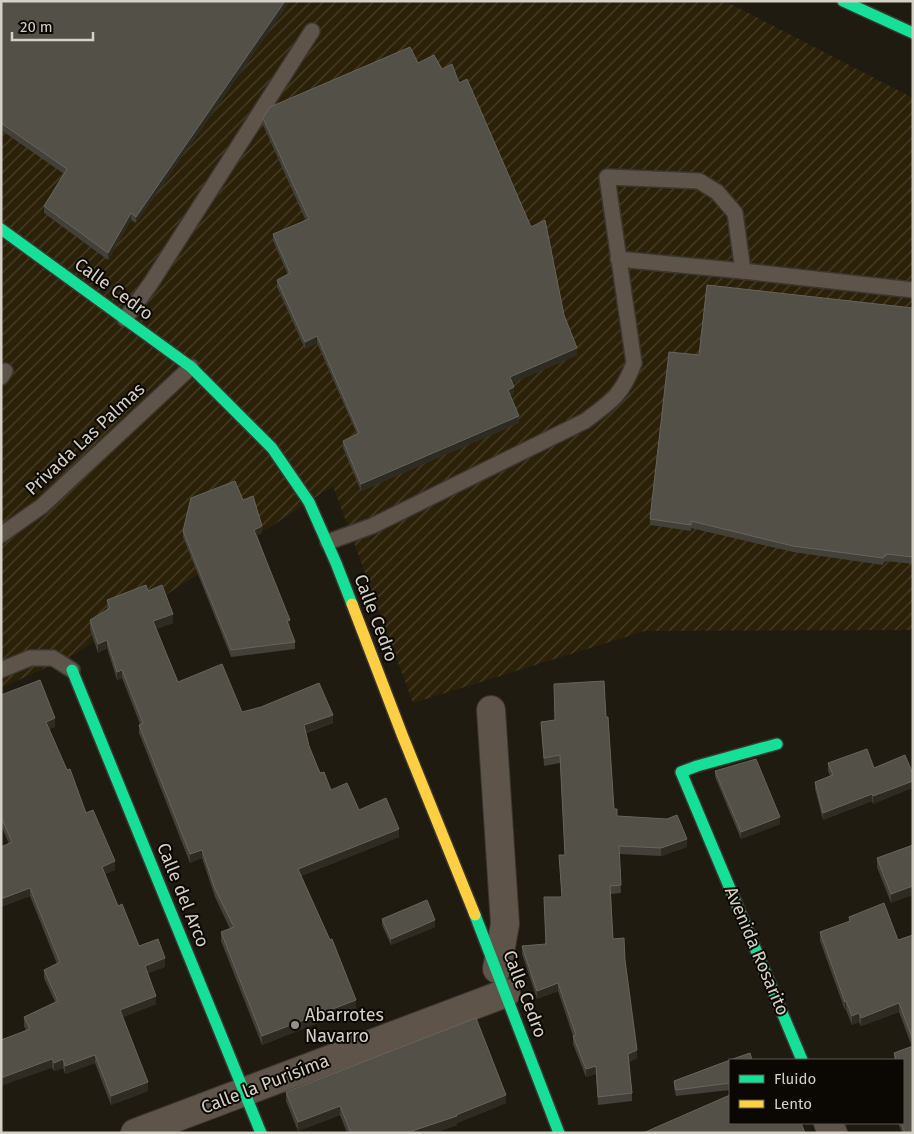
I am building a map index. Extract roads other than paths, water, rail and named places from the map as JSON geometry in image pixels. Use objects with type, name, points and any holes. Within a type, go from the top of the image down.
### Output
[{"type":"main road","points":[[843,1],[913,33]]},
{"type":"main road","name":"Calle Cedro","points":[[1,229],[191,367],[272,448],[309,502],[328,542],[559,1133]]},
{"type":"main road","name":"Calle del Arco","points":[[72,670],[261,1133]]},
{"type":"main road","name":"Avenida Rosarito","points":[[777,744],[681,772],[802,1059]]},
{"type":"street","points":[[491,710],[505,924],[501,981]]},
{"type":"street","name":"Calle la Purisíma","points":[[135,1133],[244,1092],[501,981]]},
{"type":"lane","points":[[125,319],[152,283],[312,31]]},
{"type":"lane","points":[[328,542],[372,526],[585,421],[610,403],[626,383],[634,363],[607,177],[699,182],[717,192],[736,214],[743,271]]},
{"type":"lane","points":[[618,260],[743,271],[913,290]]},
{"type":"lane","name":"Privada Las Palmas","points":[[1,535],[42,506],[191,367]]},
{"type":"lane","points":[[1,670],[30,658],[53,658],[72,670]]},
{"type":"place","name":"Abarrotes Navarro","points":[[295,1025]]}]
